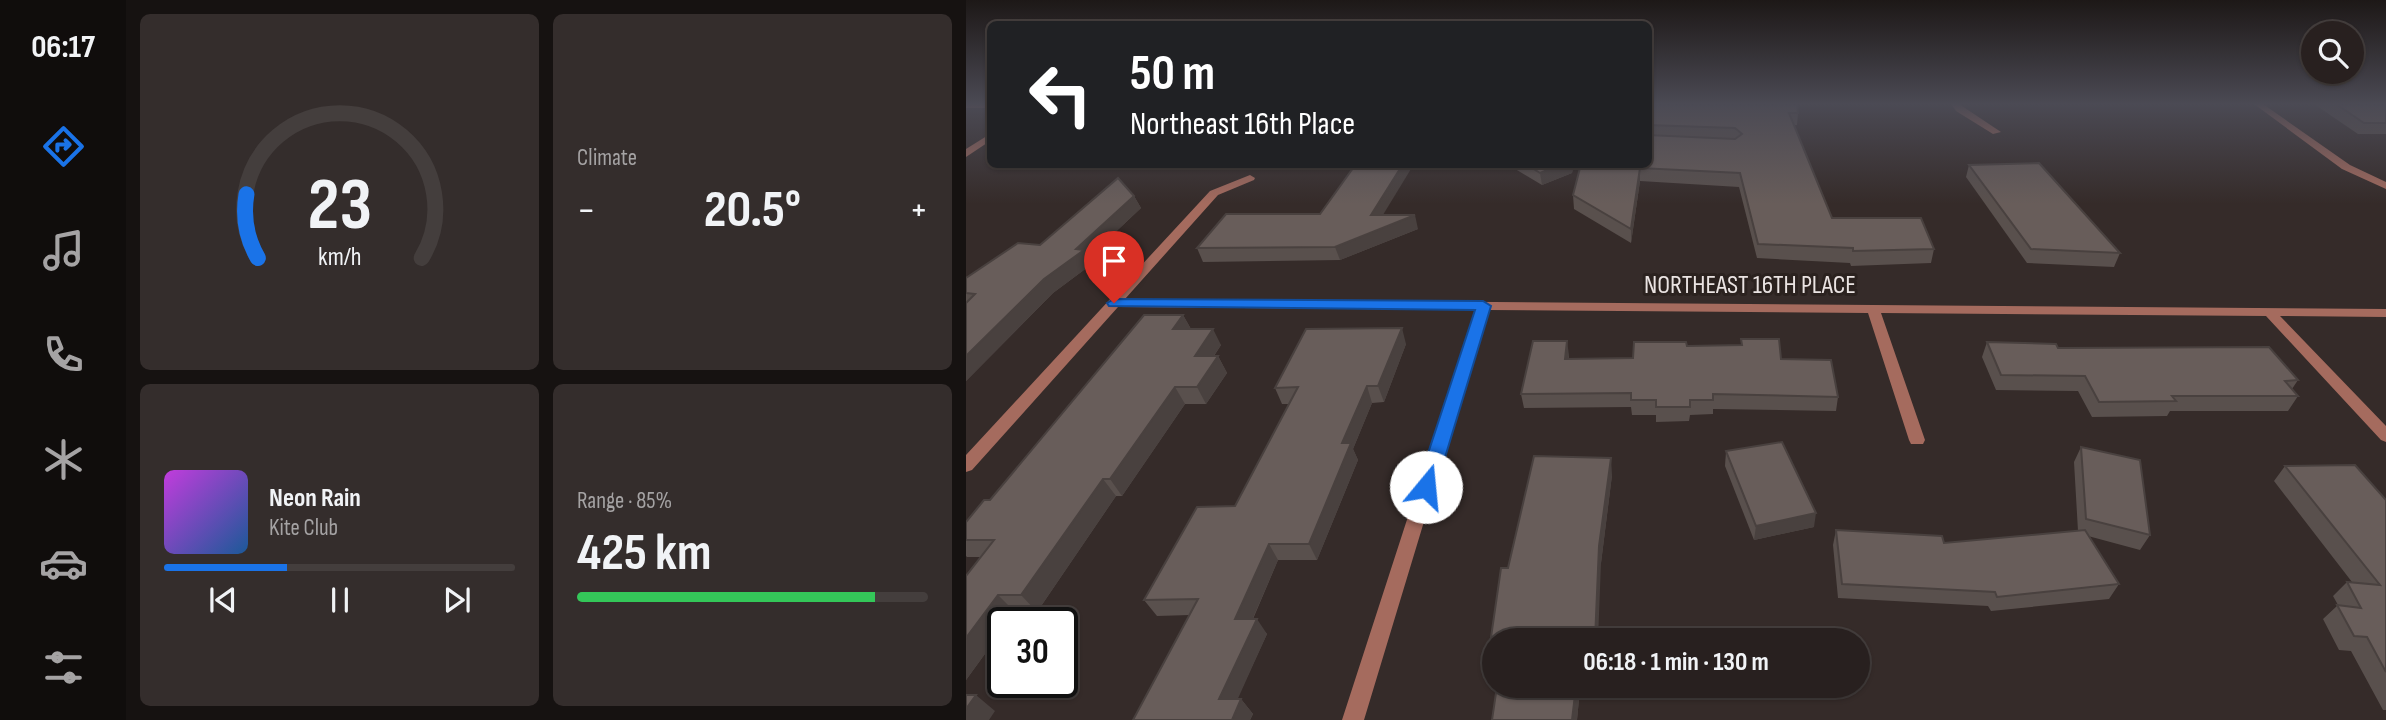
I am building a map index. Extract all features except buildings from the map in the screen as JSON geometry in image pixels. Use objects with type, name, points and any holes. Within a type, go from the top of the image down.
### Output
[{"type":"street","points":[[2305,138],[2346,167],[2386,186]]},
{"type":"street","points":[[966,154],[987,139]]},
{"type":"street","points":[[966,466],[1214,193],[1250,178]]},
{"type":"street","name":"NORTHEAST 16TH PLACE","points":[[1114,303],[2386,313]]},
{"type":"street","points":[[1353,720],[1483,306]]},
{"type":"street","points":[[1874,309],[1917,440]]},
{"type":"street","points":[[2269,312],[2386,436]]},
{"type":"route","points":[[1114,303],[1483,306],[1426,487]]}]
